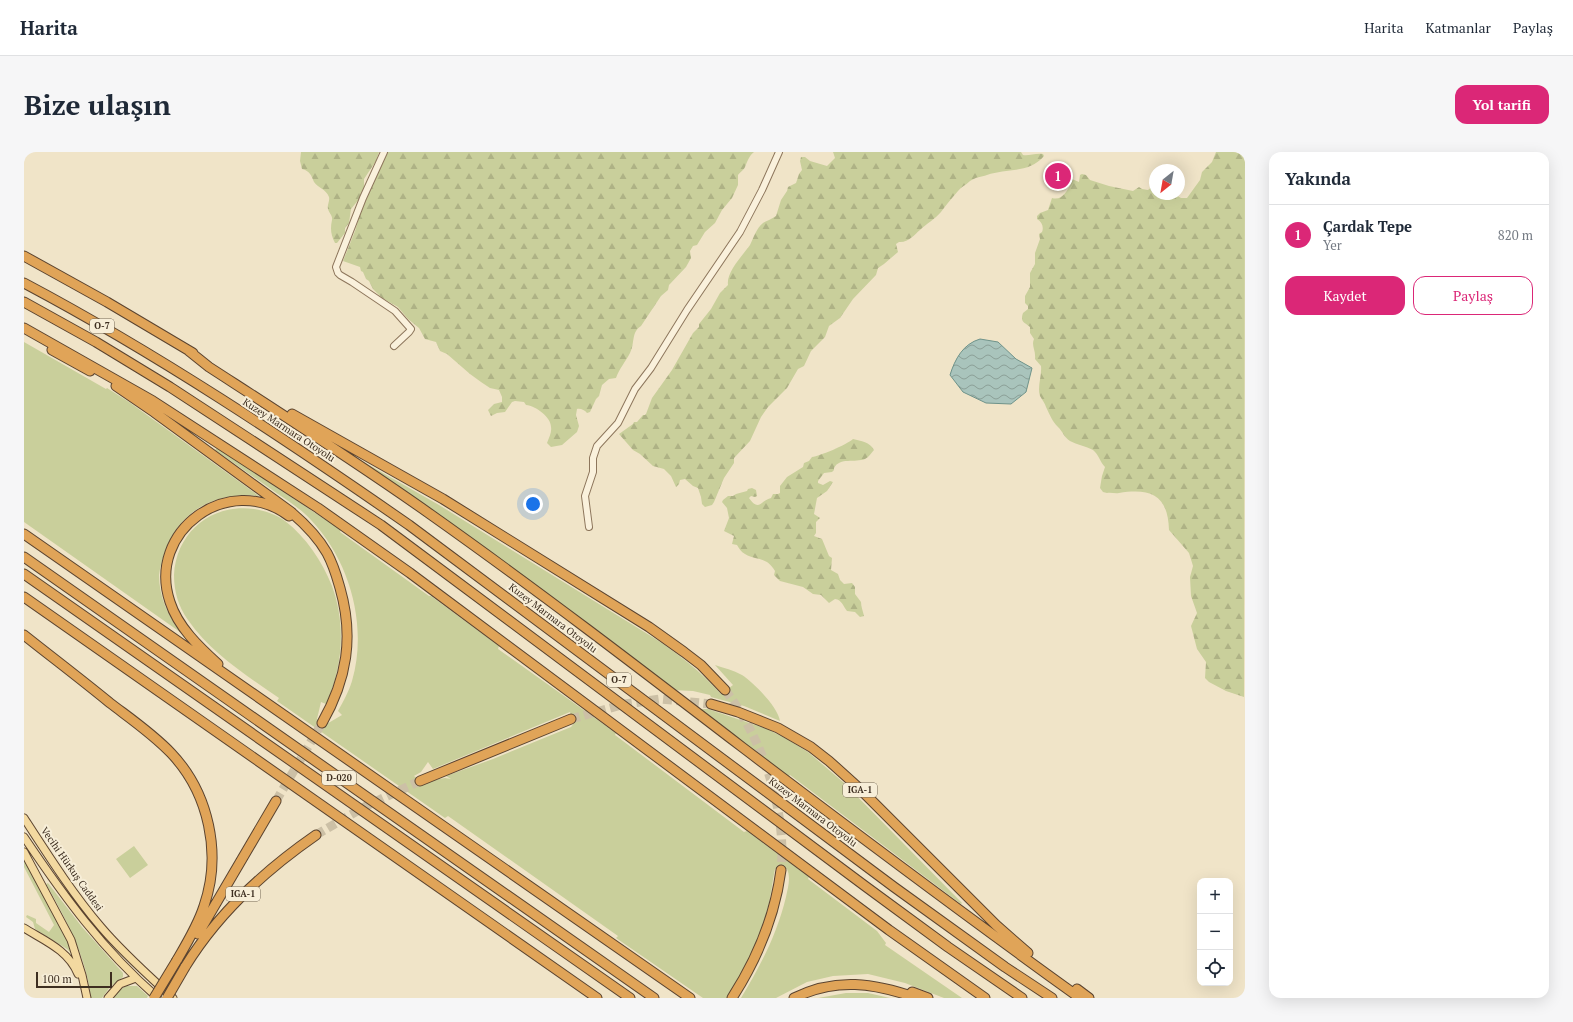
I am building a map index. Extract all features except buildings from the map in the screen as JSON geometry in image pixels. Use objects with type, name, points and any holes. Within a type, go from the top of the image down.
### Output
[{"type":"highway","points":[[24,256],[107,302],[211,363],[314,427],[443,499],[673,643],[697,662],[725,690]]},
{"type":"highway","name":"Kuzey Marmara Otoyolu","points":[[24,283],[179,372],[328,469],[409,525],[906,895],[1052,998]]},
{"type":"highway","name":"O-7","points":[[24,302],[96,342],[170,387],[381,525],[877,895],[1022,998]]},
{"type":"highway","points":[[24,328],[107,377],[291,512],[310,530],[326,552],[338,575],[347,622],[347,651],[340,686],[322,723]]},
{"type":"highway","points":[[24,333],[153,401],[286,487],[376,548],[883,926],[985,998]]},
{"type":"highway","points":[[189,351],[209,367],[355,463],[441,522],[675,694],[905,869],[1080,998]]},
{"type":"highway","points":[[319,738],[312,731],[226,670],[196,642],[172,610],[167,593],[166,566],[170,551],[179,534],[197,515],[221,503],[245,500],[269,505],[285,513],[296,522],[316,544],[330,565],[339,585]]},
{"type":"highway","points":[[24,534],[304,730],[319,738],[690,998]]},
{"type":"highway","name":"D-020","points":[[24,557],[654,998]]},
{"type":"highway","name":"D-020","points":[[24,574],[630,998]]},
{"type":"highway","points":[[24,597],[597,998]]},
{"type":"highway","points":[[24,635],[162,744],[185,770],[198,793],[203,806],[210,833],[212,861],[205,904],[181,964],[154,998]]},
{"type":"highway","name":"IGA-1","points":[[712,704],[738,712],[773,726],[795,737],[820,753],[855,784],[1010,939],[1090,998]]},
{"type":"highway","points":[[420,781],[571,719]]},
{"type":"highway","points":[[159,998],[181,964],[276,801]]},
{"type":"highway","name":"IGA-1","points":[[167,998],[181,964],[196,949],[215,924],[266,872],[316,835]]},
{"type":"highway","points":[[732,998],[750,968],[762,941],[773,909],[781,870]]},
{"type":"highway","points":[[794,998],[815,989],[856,984],[899,989],[928,998]]},
{"type":"highway","points":[[873,986],[892,990],[916,998]]},
{"type":"main road","name":"Vecihi Hürkuş Caddesi","points":[[24,818],[68,885],[100,926],[132,960],[173,998]]},
{"type":"main road","name":"Vecihi Hürkuş Caddesi","points":[[24,837],[70,904],[104,945],[136,978],[159,998]]},
{"type":"main road","points":[[24,852],[69,935],[77,956],[87,998]]},
{"type":"main road","points":[[24,928],[66,954],[73,962],[85,986]]},
{"type":"main road","points":[[108,998],[120,984],[136,978]]},
{"type":"street","points":[[384,152],[363,198],[336,267],[340,275],[395,311],[411,329],[394,346]]},
{"type":"street","points":[[589,526],[585,496],[593,472],[593,458],[597,446],[618,423],[635,389],[655,363],[687,310],[740,232],[762,190],[779,152]]},
{"type":"green space","points":[[301,152],[379,152],[376,161],[364,179],[364,188],[360,198],[351,209],[349,223],[345,228],[345,233],[337,243],[335,243],[331,232],[332,219],[328,210],[329,197],[326,192],[314,182],[309,172],[302,169],[300,161]]},
{"type":"green space","points":[[387,152],[754,152],[738,175],[738,185],[732,198],[722,210],[715,223],[705,232],[697,245],[693,246],[690,251],[691,258],[686,267],[669,285],[668,290],[661,296],[636,331],[631,350],[616,378],[609,379],[602,385],[599,396],[590,412],[587,413],[577,409],[576,415],[579,426],[577,432],[562,445],[551,447],[547,443],[551,429],[550,423],[546,416],[534,407],[526,405],[524,402],[515,401],[512,402],[505,412],[497,413],[491,416],[488,410],[494,404],[502,402],[502,397],[499,390],[490,388],[470,374],[447,354],[440,351],[436,342],[425,339],[419,328],[408,319],[398,307],[382,298],[373,289],[360,267],[343,261],[361,211]]},
{"type":"green space","points":[[833,152],[1021,152],[1023,155],[1043,154],[1044,156],[1031,166],[1017,170],[994,173],[972,180],[959,190],[936,217],[911,238],[896,244],[898,252],[878,268],[876,275],[853,299],[840,318],[829,326],[825,337],[811,351],[804,366],[798,369],[787,388],[768,407],[761,417],[750,441],[734,458],[734,463],[724,478],[714,502],[712,505],[705,507],[702,504],[698,488],[693,486],[685,479],[680,480],[676,487],[671,476],[664,469],[653,466],[640,454],[633,450],[619,434],[646,414],[652,398],[672,370],[693,333],[699,327],[699,324],[711,309],[720,293],[728,285],[728,280],[732,269],[750,245],[755,233],[763,223],[776,216],[781,200],[788,187],[796,183],[802,170],[800,161],[801,157],[805,157],[810,161],[827,166],[835,158]]},
{"type":"green space","points":[[1216,152],[1245,152],[1244,697],[1226,691],[1209,682],[1205,678],[1206,662],[1197,649],[1191,626],[1197,613],[1191,596],[1190,577],[1193,566],[1189,553],[1169,530],[1168,518],[1161,502],[1156,496],[1149,493],[1103,492],[1100,488],[1105,467],[1097,454],[1093,450],[1066,438],[1053,420],[1040,396],[1039,389],[1041,366],[1035,359],[1033,344],[1034,339],[1030,333],[1030,327],[1023,322],[1022,318],[1023,313],[1028,309],[1028,306],[1025,303],[1025,296],[1030,287],[1030,273],[1035,264],[1035,253],[1040,239],[1039,234],[1043,230],[1037,216],[1048,210],[1052,198],[1056,199],[1064,195],[1071,184],[1070,180],[1072,179],[1079,182],[1080,175],[1082,174],[1086,175],[1090,180],[1109,186],[1133,191],[1139,187],[1142,189],[1149,189],[1149,200],[1185,200],[1200,180],[1202,172],[1212,162]]},
{"type":"green space","points":[[24,342],[106,389],[107,388],[129,402],[259,496],[244,495],[216,500],[191,513],[181,523],[173,535],[166,549],[162,562],[159,583],[165,605],[180,632],[24,522]]},
{"type":"green space","points":[[853,439],[868,444],[874,450],[865,459],[844,461],[840,463],[832,472],[824,473],[818,481],[818,483],[823,485],[830,481],[833,482],[827,491],[817,498],[814,514],[820,518],[816,522],[816,533],[814,536],[822,539],[829,556],[832,558],[831,570],[838,574],[840,580],[844,584],[852,583],[855,587],[855,594],[861,602],[864,616],[860,617],[855,612],[847,611],[841,602],[835,599],[829,603],[821,595],[813,594],[803,587],[780,581],[774,575],[775,571],[772,566],[765,561],[745,554],[737,545],[732,544],[734,536],[724,531],[729,518],[727,508],[722,502],[728,496],[733,496],[752,488],[756,490],[757,496],[751,496],[749,498],[755,504],[760,504],[771,498],[773,494],[780,493],[780,486],[787,477],[803,467],[804,463],[809,461],[812,457],[833,450]]},
{"type":"green space","points":[[217,448],[341,530],[340,532],[431,596],[499,646],[498,649],[616,733],[615,735],[744,832],[747,831],[809,877],[808,879],[877,931],[886,943],[885,945],[962,998],[944,998],[905,983],[868,974],[833,976],[807,982],[776,998],[741,998],[768,949],[778,924],[786,897],[789,879],[787,869],[775,869],[770,900],[759,934],[750,956],[728,998],[703,998],[616,938],[618,936],[448,816],[445,818],[277,701],[279,698],[230,663],[207,643],[188,620],[179,604],[174,575],[176,560],[181,546],[189,534],[199,524],[211,516],[224,511],[239,508],[254,509],[278,516],[293,527],[313,550],[332,586],[341,630],[339,660],[332,690],[326,704],[321,702],[317,719],[325,725],[342,715],[338,711],[352,681],[358,638],[352,595],[345,574],[336,555],[325,536],[311,520],[294,505],[215,450]],"holes":[[[570,712],[574,723],[571,727],[493,759],[446,776],[451,779],[445,778],[423,782],[414,776],[421,772],[428,762],[433,769]]]},
{"type":"green space","points":[[355,457],[439,505],[654,638],[672,650],[706,678],[721,694],[733,685],[715,665],[732,670],[742,675],[759,689],[770,702],[780,721],[744,706],[711,697],[710,695],[693,691],[672,690],[389,480]]},
{"type":"green space","points":[[700,709],[708,709],[767,729],[808,752],[843,782],[962,903],[961,904],[790,775],[788,777],[700,711]]},
{"type":"green space","points":[[134,846],[148,865],[130,878],[116,859]]},
{"type":"green space","points":[[24,860],[64,933],[73,955],[67,949],[35,929],[33,922],[26,917],[27,915],[36,919],[36,923],[49,932],[54,925],[24,867]]},
{"type":"green space","points":[[48,883],[82,927],[123,973],[123,977],[110,987],[102,998],[91,998],[85,968],[80,953],[68,925],[46,884]]},
{"type":"green space","points":[[126,986],[137,986],[148,996],[147,998],[113,998],[118,991]]},
{"type":"green space","points":[[846,993],[868,993],[890,998],[818,998]]},
{"type":"water","points":[[980,339],[998,342],[1016,359],[1032,368],[1026,392],[1011,404],[986,403],[963,392],[950,375],[954,363],[964,348]]},
{"type":"tunnel","points":[[725,690],[750,730],[761,752],[769,775],[776,799],[780,823],[782,847],[781,870]]},
{"type":"tunnel","points":[[571,719],[625,704],[661,699],[711,704]]},
{"type":"tunnel","points":[[276,801],[322,723]]},
{"type":"tunnel","points":[[316,835],[364,807],[420,781]]},
{"type":"place","name":"Çardak Tepe","points":[[1058,176]]}]
